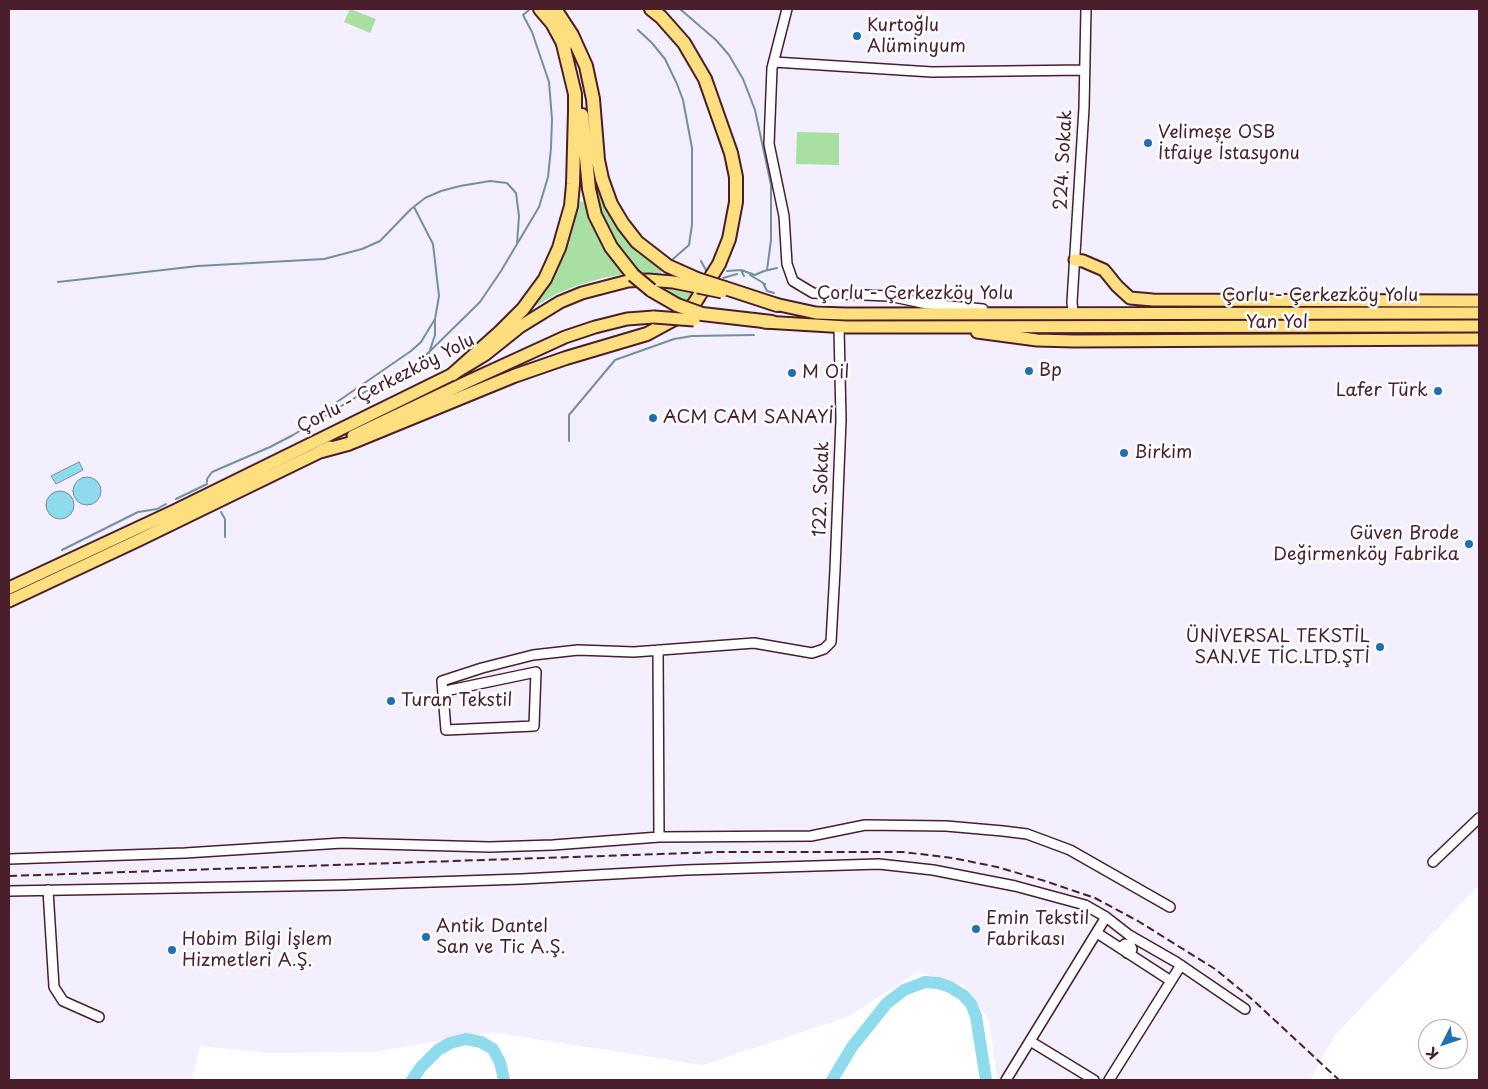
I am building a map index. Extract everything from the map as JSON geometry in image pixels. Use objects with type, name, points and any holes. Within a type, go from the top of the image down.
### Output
[{"type":"highway","points":[[540,9],[552,23],[562,40],[577,80],[582,111],[589,189],[595,215],[611,247],[633,275],[651,290],[698,317],[772,322]]},
{"type":"highway","points":[[555,9],[572,35],[586,66],[593,99],[598,160],[602,179],[611,204],[623,224],[638,242],[655,256],[668,266],[698,283],[777,305]]},
{"type":"highway","points":[[322,451],[357,441],[514,376],[566,358],[647,334],[682,314],[694,304],[711,279],[729,239],[736,202],[736,177],[731,153],[705,79],[684,43],[661,17],[651,9]]},
{"type":"highway","points":[[453,374],[523,309],[545,279],[559,248],[571,206],[575,111],[575,94],[562,40]]},
{"type":"main road","points":[[1075,260],[1083,261],[1104,270],[1130,298],[1153,300],[1479,301]]},
{"type":"main road","name":"Çorlu - Çerkezköy Yolu","points":[[9,588],[174,511],[453,374],[486,354],[538,314],[560,302],[606,286],[638,281],[698,283]]},
{"type":"main road","name":"Çorlu - Çerkezköy Yolu","points":[[777,305],[824,313],[1479,313]]},
{"type":"main road","points":[[1073,313],[1074,341]]},
{"type":"main road","name":"Çorlu - Çerkezköy Yolu","points":[[9,600],[139,540],[469,381],[565,338],[595,327],[627,319],[698,317]]},
{"type":"main road","name":"Çorlu - Çerkezköy Yolu","points":[[772,322],[839,327],[1479,326]]},
{"type":"main road","name":"Yan Yol","points":[[945,326],[1006,337],[1074,341],[1479,339]]},
{"type":"street","points":[[787,9],[774,62],[769,144],[784,216],[787,264],[793,281],[813,294],[889,296],[927,304],[1016,312]]},
{"type":"street","name":"224. Sokak","points":[[1073,313],[1084,108],[1086,9]]},
{"type":"street","points":[[774,62],[932,72],[1084,70]]},
{"type":"street","name":"122. Sokak","points":[[658,650],[754,643],[812,653],[824,649],[831,642],[841,420],[839,327]]},
{"type":"street","points":[[443,694],[450,690],[536,672],[534,726],[446,730],[443,694],[442,681],[532,655],[578,650],[634,652],[658,650],[659,837]]},
{"type":"street","points":[[1433,862],[1479,818]]},
{"type":"street","points":[[9,859],[185,853],[342,844],[490,847],[553,845],[659,837],[811,836],[865,825],[946,826],[1027,834],[1070,850],[1170,907]]},
{"type":"street","points":[[9,891],[343,885],[522,879],[686,870],[879,864],[933,870],[1015,886],[1085,904],[1129,934],[1181,965],[1245,1009]]},
{"type":"street","points":[[48,890],[54,987],[63,1001],[99,1018]]},
{"type":"street","points":[[1006,1080],[1106,917]]},
{"type":"street","points":[[1097,933],[1171,981]]},
{"type":"street","points":[[1109,1080],[1181,965]]},
{"type":"street","points":[[1030,1041],[1094,1080]]},
{"type":"shaded area","points":[[9,9],[1479,9],[1479,885],[1335,1035],[1310,1080],[997,1080],[989,1021],[964,985],[918,972],[849,1016],[703,1065],[491,1032],[375,1052],[269,1053],[200,1046],[192,1080],[9,1080]]},
{"type":"green space","points":[[350,9],[376,19],[370,33],[344,22]]},
{"type":"green space","points":[[797,132],[839,133],[839,165],[796,164]]},
{"type":"green space","points":[[594,173],[604,202],[618,228],[632,245],[661,269],[661,273],[640,275],[617,247],[599,209]]},
{"type":"green space","points":[[577,201],[585,202],[596,233],[623,274],[573,287],[556,294],[534,307],[560,262]]},
{"type":"green space","points":[[659,289],[676,289],[696,292],[686,304]]},
{"type":"water","points":[[79,462],[83,470],[56,484],[51,476]]},
{"type":"water","points":[[87,477],[97,481],[101,491],[97,501],[87,505],[77,501],[73,491],[77,481]]},
{"type":"water","points":[[60,491],[70,495],[74,505],[70,515],[60,519],[50,515],[46,505],[50,495]]},
{"type":"waterway","points":[[680,9],[716,40],[729,55],[743,79],[755,110],[771,185],[771,240],[767,270]]},
{"type":"waterway","points":[[207,482],[212,472],[293,435],[422,359],[480,302],[539,207],[548,177],[552,119],[549,82],[532,32],[523,15],[529,10]]},
{"type":"waterway","points":[[638,30],[665,59],[677,84],[683,100],[692,148],[692,225],[689,245],[673,259]]},
{"type":"waterway","points":[[58,282],[198,266],[324,259],[362,249],[380,241],[411,209],[425,198],[460,186],[490,181],[507,183],[516,193],[519,216],[517,244]]},
{"type":"waterway","points":[[414,207],[433,244],[439,296],[435,319],[435,335],[429,353]]},
{"type":"waterway","points":[[701,261],[707,272]]},
{"type":"waterway","points":[[741,270],[755,275],[777,268]]},
{"type":"waterway","points":[[727,271],[741,270],[744,276]]},
{"type":"waterway","points":[[723,278],[737,274]]},
{"type":"waterway","points":[[750,275],[765,284]]},
{"type":"waterway","points":[[763,283],[767,291],[774,293]]},
{"type":"waterway","points":[[321,418],[334,404],[411,351],[421,342],[435,319]]},
{"type":"waterway","points":[[569,441],[569,415],[615,360],[674,339],[692,336],[754,335]]},
{"type":"waterway","points":[[176,499],[207,484]]},
{"type":"waterway","points":[[62,550],[138,512],[157,509],[166,504]]},
{"type":"waterway","points":[[221,512],[225,519],[225,537]]},
{"type":"waterway","points":[[832,1080],[852,1047],[887,1003],[904,990],[925,982],[938,983],[950,987],[963,995],[971,1004],[976,1016],[986,1080]]},
{"type":"waterway","points":[[412,1080],[421,1067],[438,1050],[450,1043],[466,1039],[481,1042],[493,1049],[500,1062],[504,1080]]},
{"type":"railway","points":[[9,876],[720,852],[903,852],[953,858],[997,867],[1095,898],[1138,921],[1215,969],[1253,1000],[1339,1080]]},
{"type":"place","name":"Kurtoğlu Alüminyum","points":[[857,36]]},
{"type":"place","name":"Velimeşe OSB İtfaiye İstasyonu","points":[[1148,143]]},
{"type":"place","name":"Bp","points":[[1029,371]]},
{"type":"place","name":"M Oil","points":[[792,373]]},
{"type":"place","name":"Lafer Türk","points":[[1438,391]]},
{"type":"place","name":"ACM CAM SANAYİ","points":[[653,418]]},
{"type":"place","name":"Birkim","points":[[1124,453]]},
{"type":"place","name":"Güven Brode Değirmenköy Fabrika","points":[[1469,544]]},
{"type":"place","name":"ÜNİVERSAL TEKSTİL SAN.VE TİC.LTD.ŞTİ","points":[[1380,647]]},
{"type":"place","name":"Turan Tekstil","points":[[391,701]]},
{"type":"place","name":"Emin Tekstil Fabrikası","points":[[976,929]]},
{"type":"place","name":"Antik Dantel San ve Tic A.Ş.","points":[[426,937]]},
{"type":"place","name":"Hobim Bilgi İşlem Hizmetleri A.Ş.","points":[[172,950]]}]
